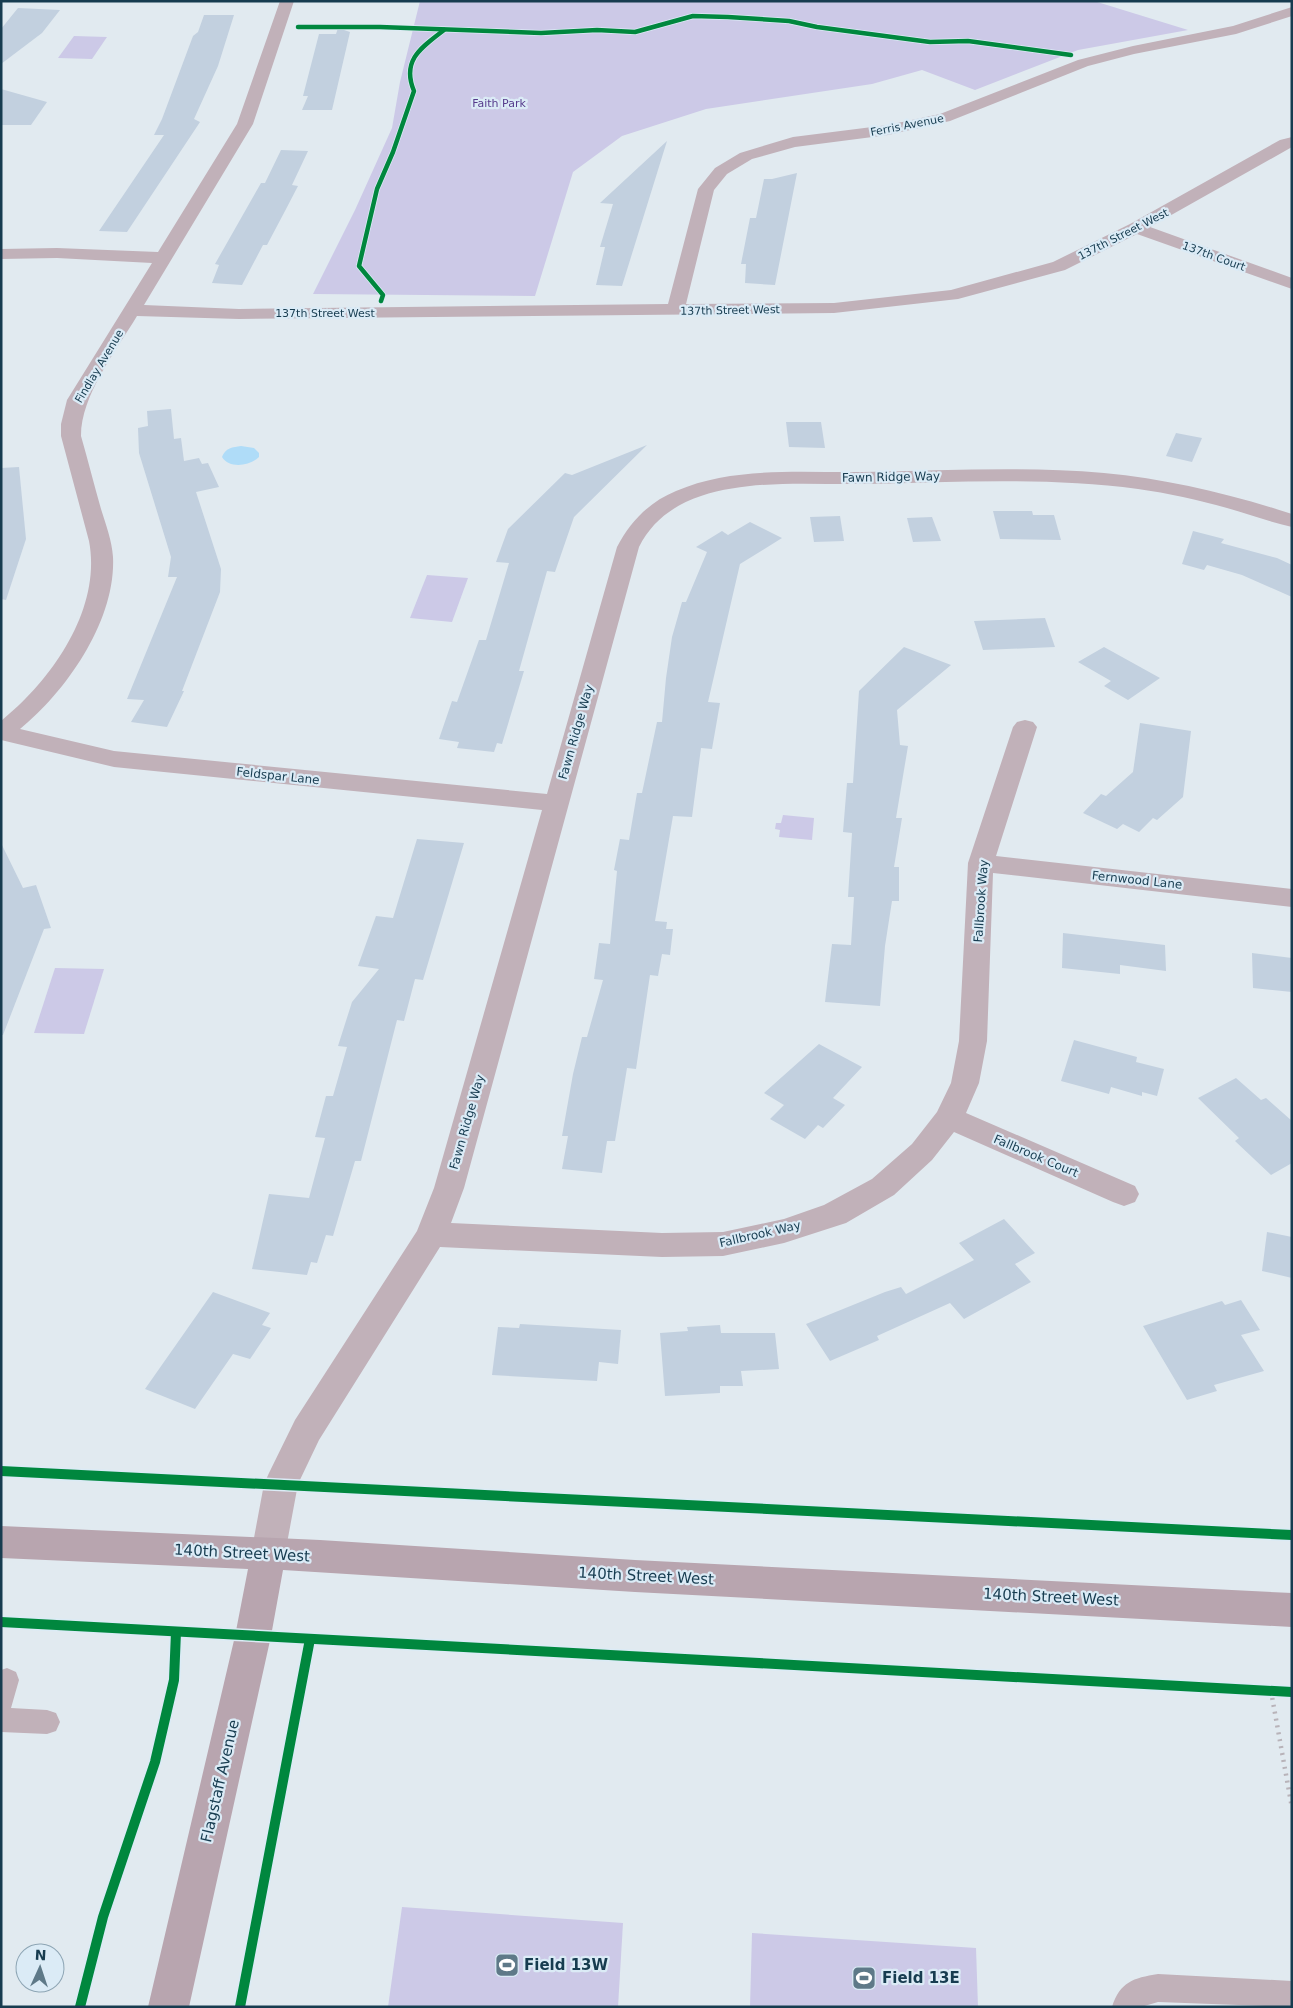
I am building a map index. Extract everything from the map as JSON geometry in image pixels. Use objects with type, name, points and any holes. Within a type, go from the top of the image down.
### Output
[{"type":"street","name":"Findlay Avenue","points":[[2,732],[44,692],[60,672],[84,630],[95,605],[102,568],[101,546],[71,436],[71,424],[77,400],[245,124],[287,1]]},
{"type":"street","points":[[1273,1],[1292,7]]},
{"type":"street","name":"Ferris Avenue","points":[[675,311],[706,189],[721,171],[746,156],[793,142],[888,130],[944,118],[1084,63],[1133,50],[1236,30],[1292,11]]},
{"type":"street","name":"137th Street West","points":[[133,310],[239,314],[675,311],[834,308],[952,295],[1059,266],[1136,228],[1286,143],[1292,142]]},
{"type":"street","name":"137th Court","points":[[1136,228],[1292,284]]},
{"type":"street","points":[[1,254],[57,253],[164,258]]},
{"type":"street","name":"Fawn Ridge Way","points":[[268,1554],[281,1484],[292,1458],[307,1430],[410,1270],[431,1234],[448,1188],[628,547],[634,533],[658,509],[694,491],[740,481],[763,480],[1052,475],[1096,478],[1175,489],[1226,500],[1292,521]]},
{"type":"street","name":"Fallbrook Way","points":[[431,1234],[662,1246],[723,1244],[784,1231],[835,1214],[883,1187],[922,1152],[948,1118],[965,1082],[973,1041],[981,863],[1025,727]]},
{"type":"street","name":"Feldspar Lane","points":[[2,732],[114,759],[556,803]]},
{"type":"street","name":"Fernwood Lane","points":[[981,863],[1292,898]]},
{"type":"street","name":"Fallbrook Court","points":[[948,1118],[1124,1194]]},
{"type":"street","name":"140th Street West","points":[[1,1542],[268,1554],[635,1576],[1292,1610]]},
{"type":"street","name":"Flagstaff Avenue","points":[[168,2007],[253,1636],[268,1554]]},
{"type":"lane","points":[[1,1720],[47,1722]]},
{"type":"lane","points":[[1126,2007],[1127,2002],[1138,1991],[1158,1988],[1292,1995]]},
{"type":"path","points":[[1261,1690],[1274,1691],[1292,1808]]},
{"type":"green space","name":"Faith Park","points":[[420,1],[1094,1],[1188,30],[1078,50],[975,90],[922,70],[872,84],[706,109],[622,136],[573,172],[535,296],[313,294],[355,210],[392,128],[400,82]]},
{"type":"green space","points":[[74,36],[107,37],[92,59],[58,58]]},
{"type":"green space","points":[[427,575],[468,578],[452,622],[410,618]]},
{"type":"green space","points":[[783,815],[814,818],[812,840],[779,837],[780,830],[775,829],[776,823],[781,823]]},
{"type":"green space","points":[[55,968],[104,969],[84,1034],[34,1033]]},
{"type":"green space","name":"Field 13W","points":[[402,1907],[623,1923],[618,2007],[388,2007]]},
{"type":"green space","name":"Field 13E","points":[[752,1933],[976,1948],[978,2007],[750,2007]]},
{"type":"water","points":[[241,446],[254,448],[259,453],[259,457],[245,464],[234,465],[225,461],[222,457],[227,450]]},
{"type":"building","points":[[18,8],[60,10],[42,33],[1,64],[1,29]]},
{"type":"building","points":[[204,15],[234,15],[218,66],[194,119],[200,122],[127,232],[99,231],[164,135],[154,135],[162,119],[193,36],[198,32]]},
{"type":"building","points":[[338,28],[350,32],[332,110],[302,110],[308,96],[303,96],[319,34],[336,34]]},
{"type":"building","points":[[1,89],[47,102],[31,125],[1,125]]},
{"type":"building","points":[[667,141],[622,286],[596,285],[605,247],[600,247],[613,204],[600,203]]},
{"type":"building","points":[[281,150],[308,151],[292,185],[298,186],[267,245],[263,245],[242,285],[212,283],[219,265],[215,264],[261,183],[265,183]]},
{"type":"building","points":[[797,173],[775,285],[745,283],[746,264],[741,264],[750,218],[756,218],[764,179]]},
{"type":"building","points":[[171,409],[174,439],[181,438],[184,461],[199,458],[202,464],[208,463],[219,487],[196,492],[221,569],[220,592],[182,691],[184,691],[167,727],[131,722],[144,700],[127,699],[177,577],[168,577],[171,557],[139,453],[138,428],[148,426],[147,411]]},
{"type":"building","points":[[786,422],[821,422],[825,448],[789,447]]},
{"type":"building","points":[[1176,433],[1202,438],[1192,462],[1166,456]]},
{"type":"building","points":[[647,445],[574,517],[555,572],[547,571],[519,671],[524,671],[502,744],[497,743],[494,752],[457,748],[459,742],[439,739],[452,701],[457,702],[479,640],[486,640],[509,563],[496,562],[508,529],[565,473],[572,475]]},
{"type":"building","points":[[19,467],[26,539],[6,600],[1,599],[1,468]]},
{"type":"building","points":[[993,511],[1032,511],[1033,515],[1054,515],[1061,540],[1000,539]]},
{"type":"building","points":[[840,516],[844,541],[814,542],[810,517]]},
{"type":"building","points":[[932,517],[941,541],[913,542],[907,518]]},
{"type":"building","points":[[750,522],[782,538],[740,564],[708,702],[720,703],[712,749],[701,748],[692,817],[673,816],[655,921],[667,922],[666,929],[673,929],[670,955],[662,954],[658,976],[650,975],[636,1069],[627,1068],[615,1141],[607,1141],[602,1173],[562,1169],[568,1136],[562,1136],[573,1074],[582,1037],[587,1037],[603,980],[594,979],[599,943],[610,944],[617,871],[614,870],[620,839],[629,840],[637,793],[642,793],[657,722],[662,722],[672,637],[682,602],[686,602],[707,552],[696,547],[722,531],[728,535]]},
{"type":"building","points":[[1193,531],[1224,539],[1221,543],[1277,558],[1292,565],[1292,597],[1242,575],[1207,565],[1204,570],[1182,564]]},
{"type":"building","points":[[1045,618],[1055,647],[983,650],[974,621]]},
{"type":"building","points":[[904,647],[951,665],[897,710],[900,745],[908,746],[896,818],[902,818],[894,867],[899,867],[899,901],[892,901],[885,946],[880,1006],[825,1002],[832,944],[851,945],[854,897],[848,897],[852,833],[843,832],[847,783],[853,783],[859,691]]},
{"type":"building","points":[[1104,647],[1160,678],[1128,700],[1104,686],[1111,681],[1078,662]]},
{"type":"building","points":[[1140,723],[1191,731],[1183,797],[1157,820],[1153,818],[1139,832],[1123,824],[1117,829],[1083,813],[1101,794],[1106,796],[1133,772]]},
{"type":"building","points":[[417,839],[464,843],[423,980],[415,979],[404,1021],[397,1020],[361,1161],[355,1161],[333,1236],[326,1235],[317,1263],[311,1262],[307,1275],[252,1269],[269,1194],[309,1198],[325,1138],[315,1137],[326,1096],[333,1096],[347,1047],[338,1046],[352,1002],[379,969],[358,966],[376,916],[393,918]]},
{"type":"building","points":[[1,843],[23,888],[36,885],[51,928],[44,929],[3,1035],[1,1035]]},
{"type":"building","points":[[1063,933],[1165,945],[1166,971],[1120,965],[1120,974],[1062,968]]},
{"type":"building","points":[[1252,953],[1292,958],[1292,992],[1253,988]]},
{"type":"building","points":[[1074,1040],[1137,1057],[1136,1062],[1164,1069],[1157,1096],[1142,1092],[1142,1096],[1111,1087],[1109,1094],[1061,1081]]},
{"type":"building","points":[[819,1044],[862,1067],[833,1098],[845,1105],[823,1128],[818,1125],[805,1139],[770,1119],[784,1105],[764,1093]]},
{"type":"building","points":[[1236,1078],[1261,1100],[1266,1098],[1292,1121],[1292,1163],[1271,1175],[1235,1141],[1239,1138],[1198,1098]]},
{"type":"building","points":[[1004,1219],[1035,1253],[1015,1264],[1031,1282],[964,1319],[950,1303],[877,1336],[879,1340],[830,1361],[806,1324],[901,1287],[906,1294],[974,1260],[959,1243]]},
{"type":"building","points":[[1267,1232],[1292,1237],[1292,1278],[1262,1271]]},
{"type":"building","points":[[213,1292],[270,1313],[262,1325],[271,1328],[250,1359],[233,1354],[195,1409],[145,1389]]},
{"type":"building","points":[[1241,1300],[1260,1330],[1241,1335],[1264,1371],[1214,1385],[1217,1391],[1187,1400],[1143,1326],[1222,1301],[1225,1305]]},
{"type":"building","points":[[520,1324],[621,1330],[618,1364],[599,1362],[597,1381],[492,1375],[498,1327],[519,1328]]},
{"type":"building","points":[[720,1325],[721,1333],[775,1333],[779,1369],[741,1371],[743,1386],[720,1386],[720,1393],[665,1396],[660,1333],[688,1331],[687,1327]]},
{"type":"cycle path","points":[[298,27],[380,27],[541,33],[597,30],[635,32],[693,16],[728,17],[789,21],[817,27],[930,42],[968,41],[1071,55]]},
{"type":"cycle path","points":[[381,301],[383,295],[359,266],[377,189],[393,152],[414,91],[410,81],[409,71],[411,63],[421,49],[444,30]]},
{"type":"cycle path","points":[[1,1471],[1292,1535]]},
{"type":"cycle path","points":[[1,1622],[1292,1692]]},
{"type":"cycle path","points":[[80,2007],[103,1917],[155,1762],[174,1680],[176,1632]]},
{"type":"cycle path","points":[[240,2007],[310,1639]]},
{"type":"place","name":"Field 13W","points":[[507,1965]]},
{"type":"place","name":"Field 13E","points":[[864,1978]]}]
